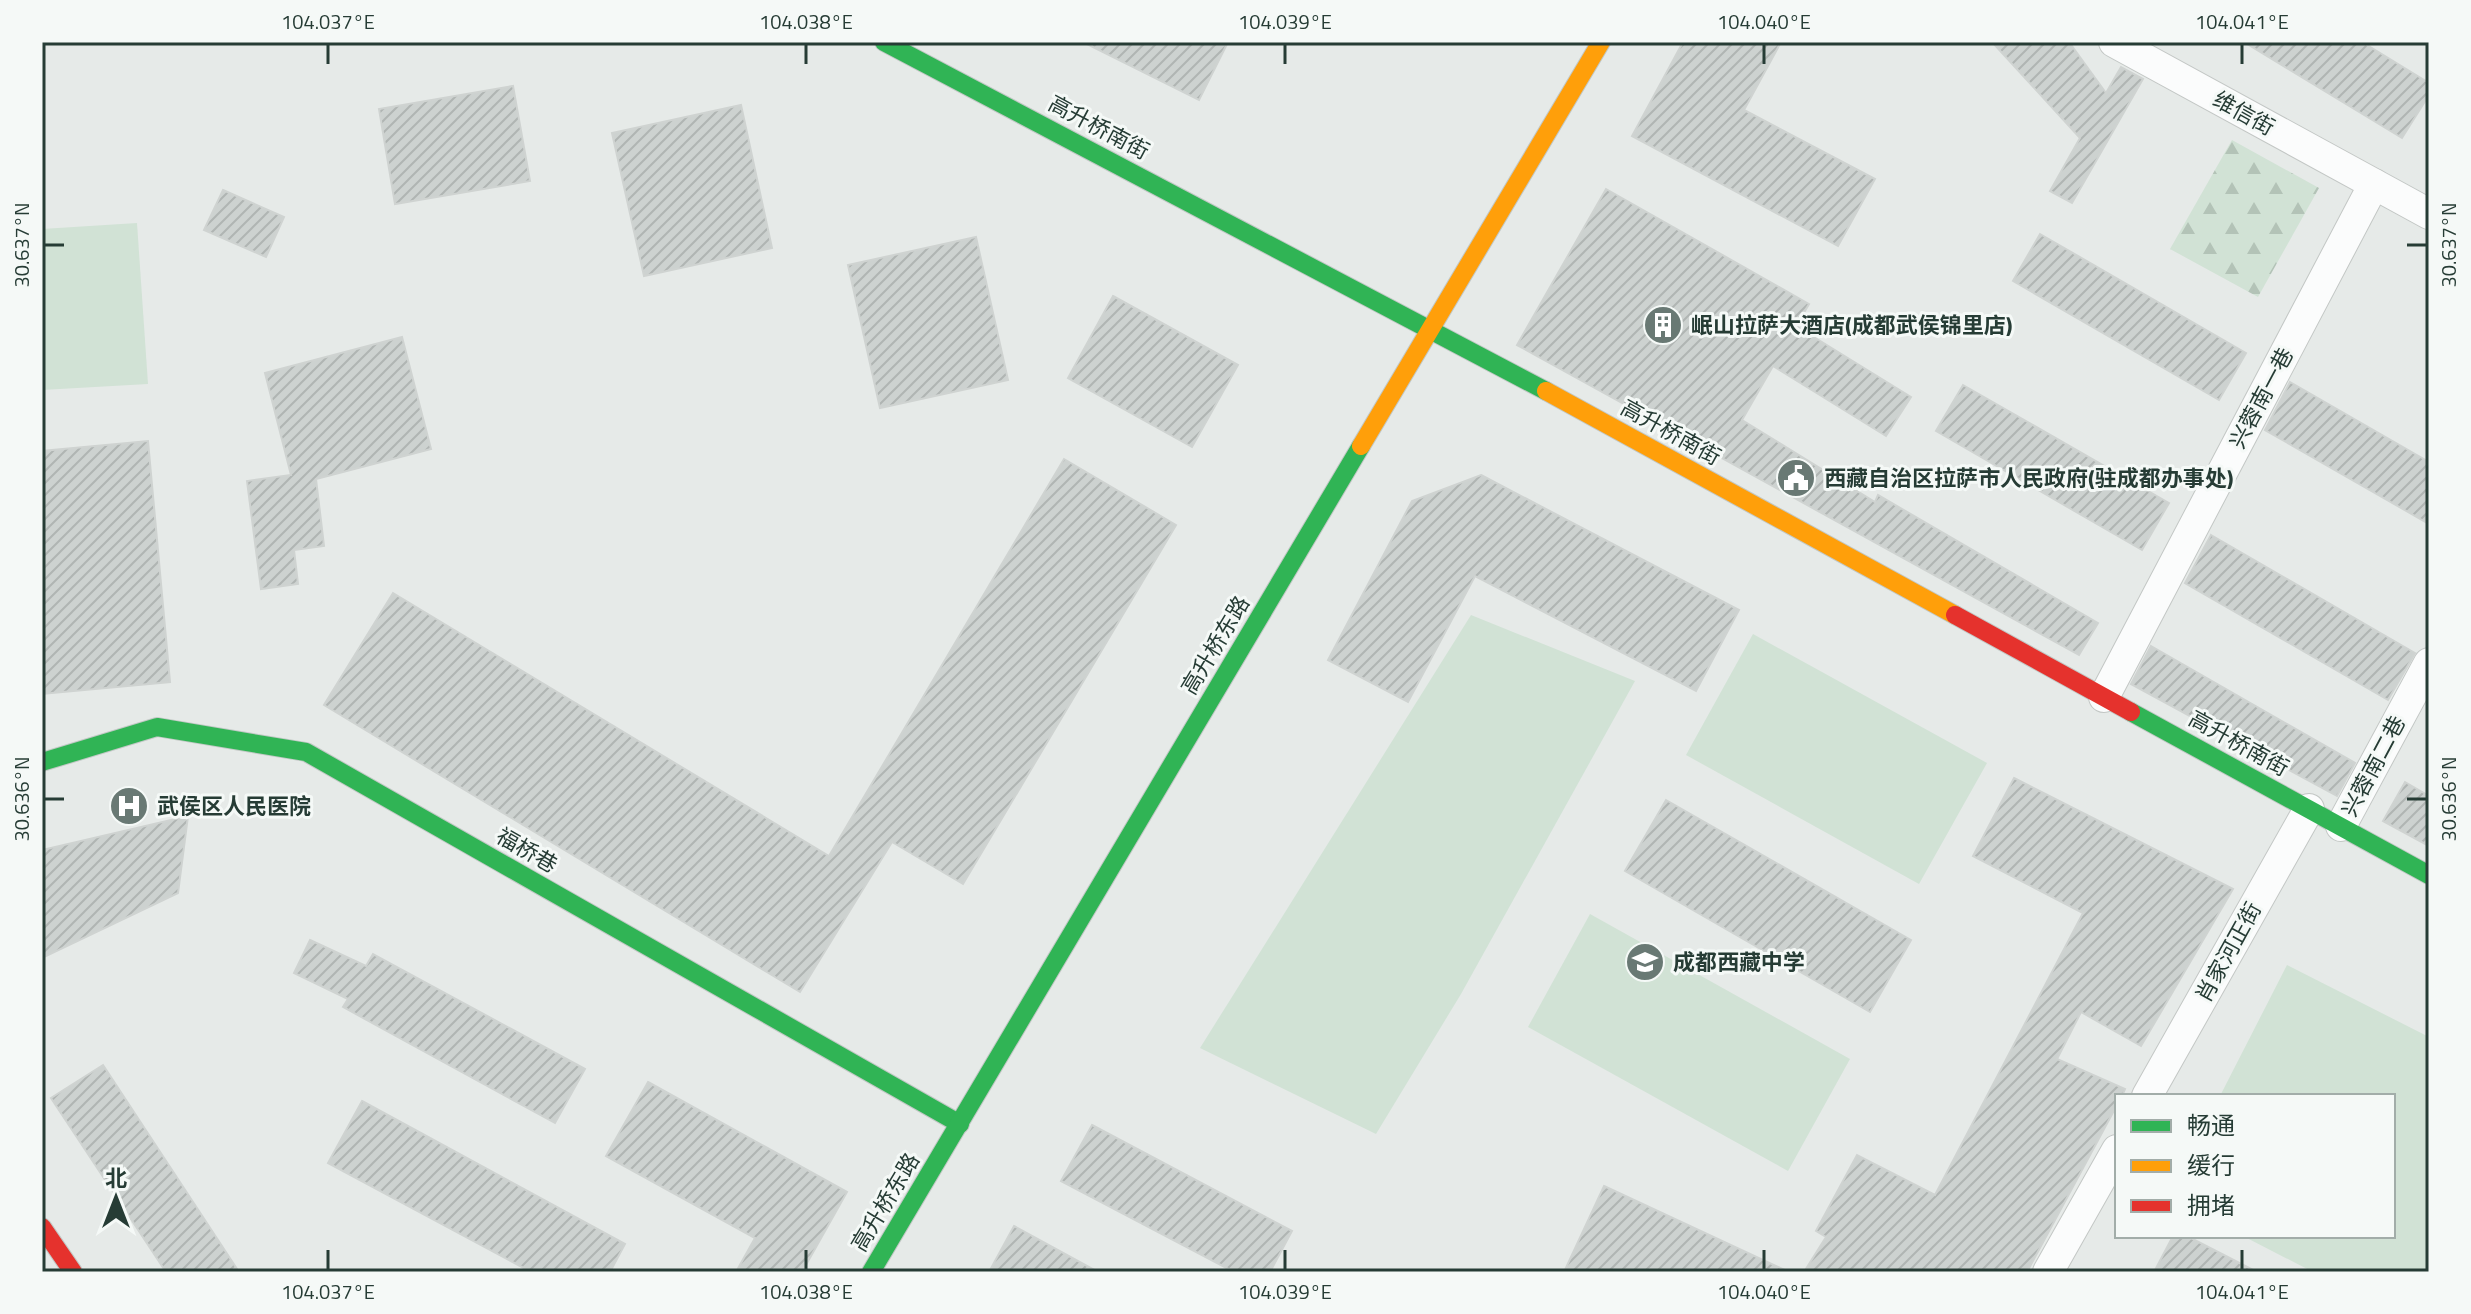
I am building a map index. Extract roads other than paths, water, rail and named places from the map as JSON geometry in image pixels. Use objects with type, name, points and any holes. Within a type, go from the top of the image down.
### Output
[{"type":"street","name":"高升桥南街","points":[[884,42],[1430,328],[2429,875]]},
{"type":"street","name":"高升桥东路","points":[[871,1272],[1601,42]]},
{"type":"street","name":"维信街","points":[[2114,42],[2429,214]]},
{"type":"street","name":"兴蓉南一巷","points":[[2104,697],[2374,184]]},
{"type":"street","name":"兴蓉南二巷","points":[[2341,826],[2429,663]]},
{"type":"street","name":"福桥巷","points":[[42,762],[157,727],[306,752],[960,1124]]},
{"type":"street","name":"肖家河正街","points":[[2148,1094],[2309,809]]},
{"type":"street","points":[[2048,1272],[2115,1154]]},
{"type":"street","points":[[42,1227],[73,1272]]},
{"type":"place","name":"岷山拉萨大酒店(成都武侯锦里店)","points":[[1663,325]]},
{"type":"place","name":"西藏自治区拉萨市人民政府(驻成都办事处)","points":[[1796,478]]},
{"type":"place","name":"武侯区人民医院","points":[[129,806]]},
{"type":"place","name":"成都西藏中学","points":[[1645,962]]}]
